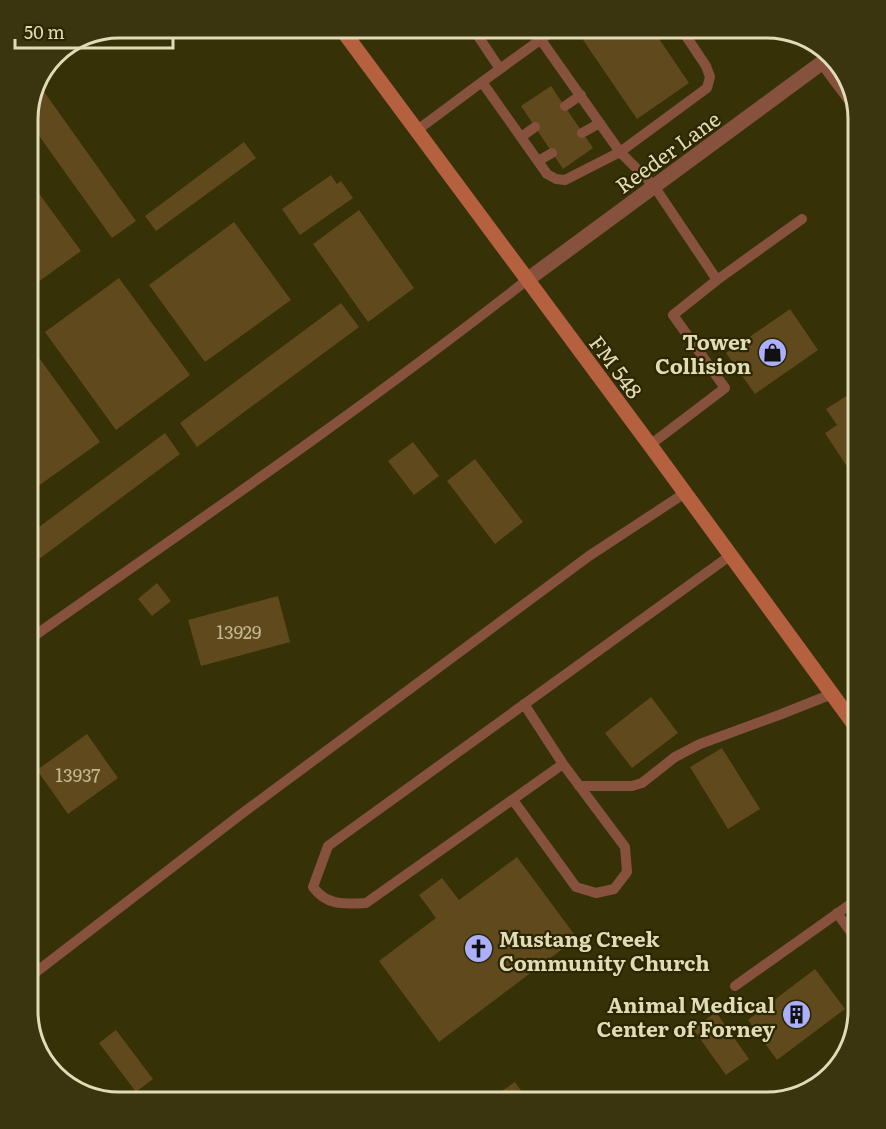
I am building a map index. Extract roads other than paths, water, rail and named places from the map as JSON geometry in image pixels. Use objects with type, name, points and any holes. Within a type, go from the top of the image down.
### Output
[{"type":"main road","name":"FM 548","points":[[348,38],[848,716]]},
{"type":"street","name":"Reeder Lane","points":[[527,280],[824,61]]},
{"type":"lane","points":[[479,38],[500,69]]},
{"type":"lane","points":[[416,131],[544,38]]},
{"type":"lane","points":[[482,82],[547,174],[556,179],[565,180],[620,152],[707,88],[710,77],[706,66],[687,38]]},
{"type":"lane","points":[[541,40],[620,152],[654,186],[717,280]]},
{"type":"lane","points":[[832,71],[840,84]]},
{"type":"lane","points":[[565,106],[581,95]]},
{"type":"lane","points":[[582,133],[600,123]]},
{"type":"lane","points":[[521,137],[535,127]]},
{"type":"lane","points":[[538,160],[552,153]]},
{"type":"lane","points":[[650,445],[725,388],[673,315],[717,280],[802,219]]},
{"type":"lane","points":[[38,633],[351,412],[462,331],[527,280]]},
{"type":"lane","points":[[38,971],[240,815],[589,556],[684,493]]},
{"type":"lane","points":[[563,764],[366,903],[337,904],[319,896],[313,887],[328,846],[731,555]]},
{"type":"lane","points":[[579,786],[632,786],[642,783],[675,757],[700,744],[832,694]]},
{"type":"lane","points":[[513,800],[576,887],[596,893],[614,889],[627,872],[625,847],[563,764],[524,704]]},
{"type":"lane","points":[[735,986],[848,906]]},
{"type":"lane","points":[[837,913],[848,928]]},
{"type":"place","name":"Tower Collision","points":[[772,352]]},
{"type":"place","name":"Mustang Creek Community Church","points":[[478,949]]},
{"type":"place","name":"Animal Medical Center of Forney","points":[[796,1015]]}]
